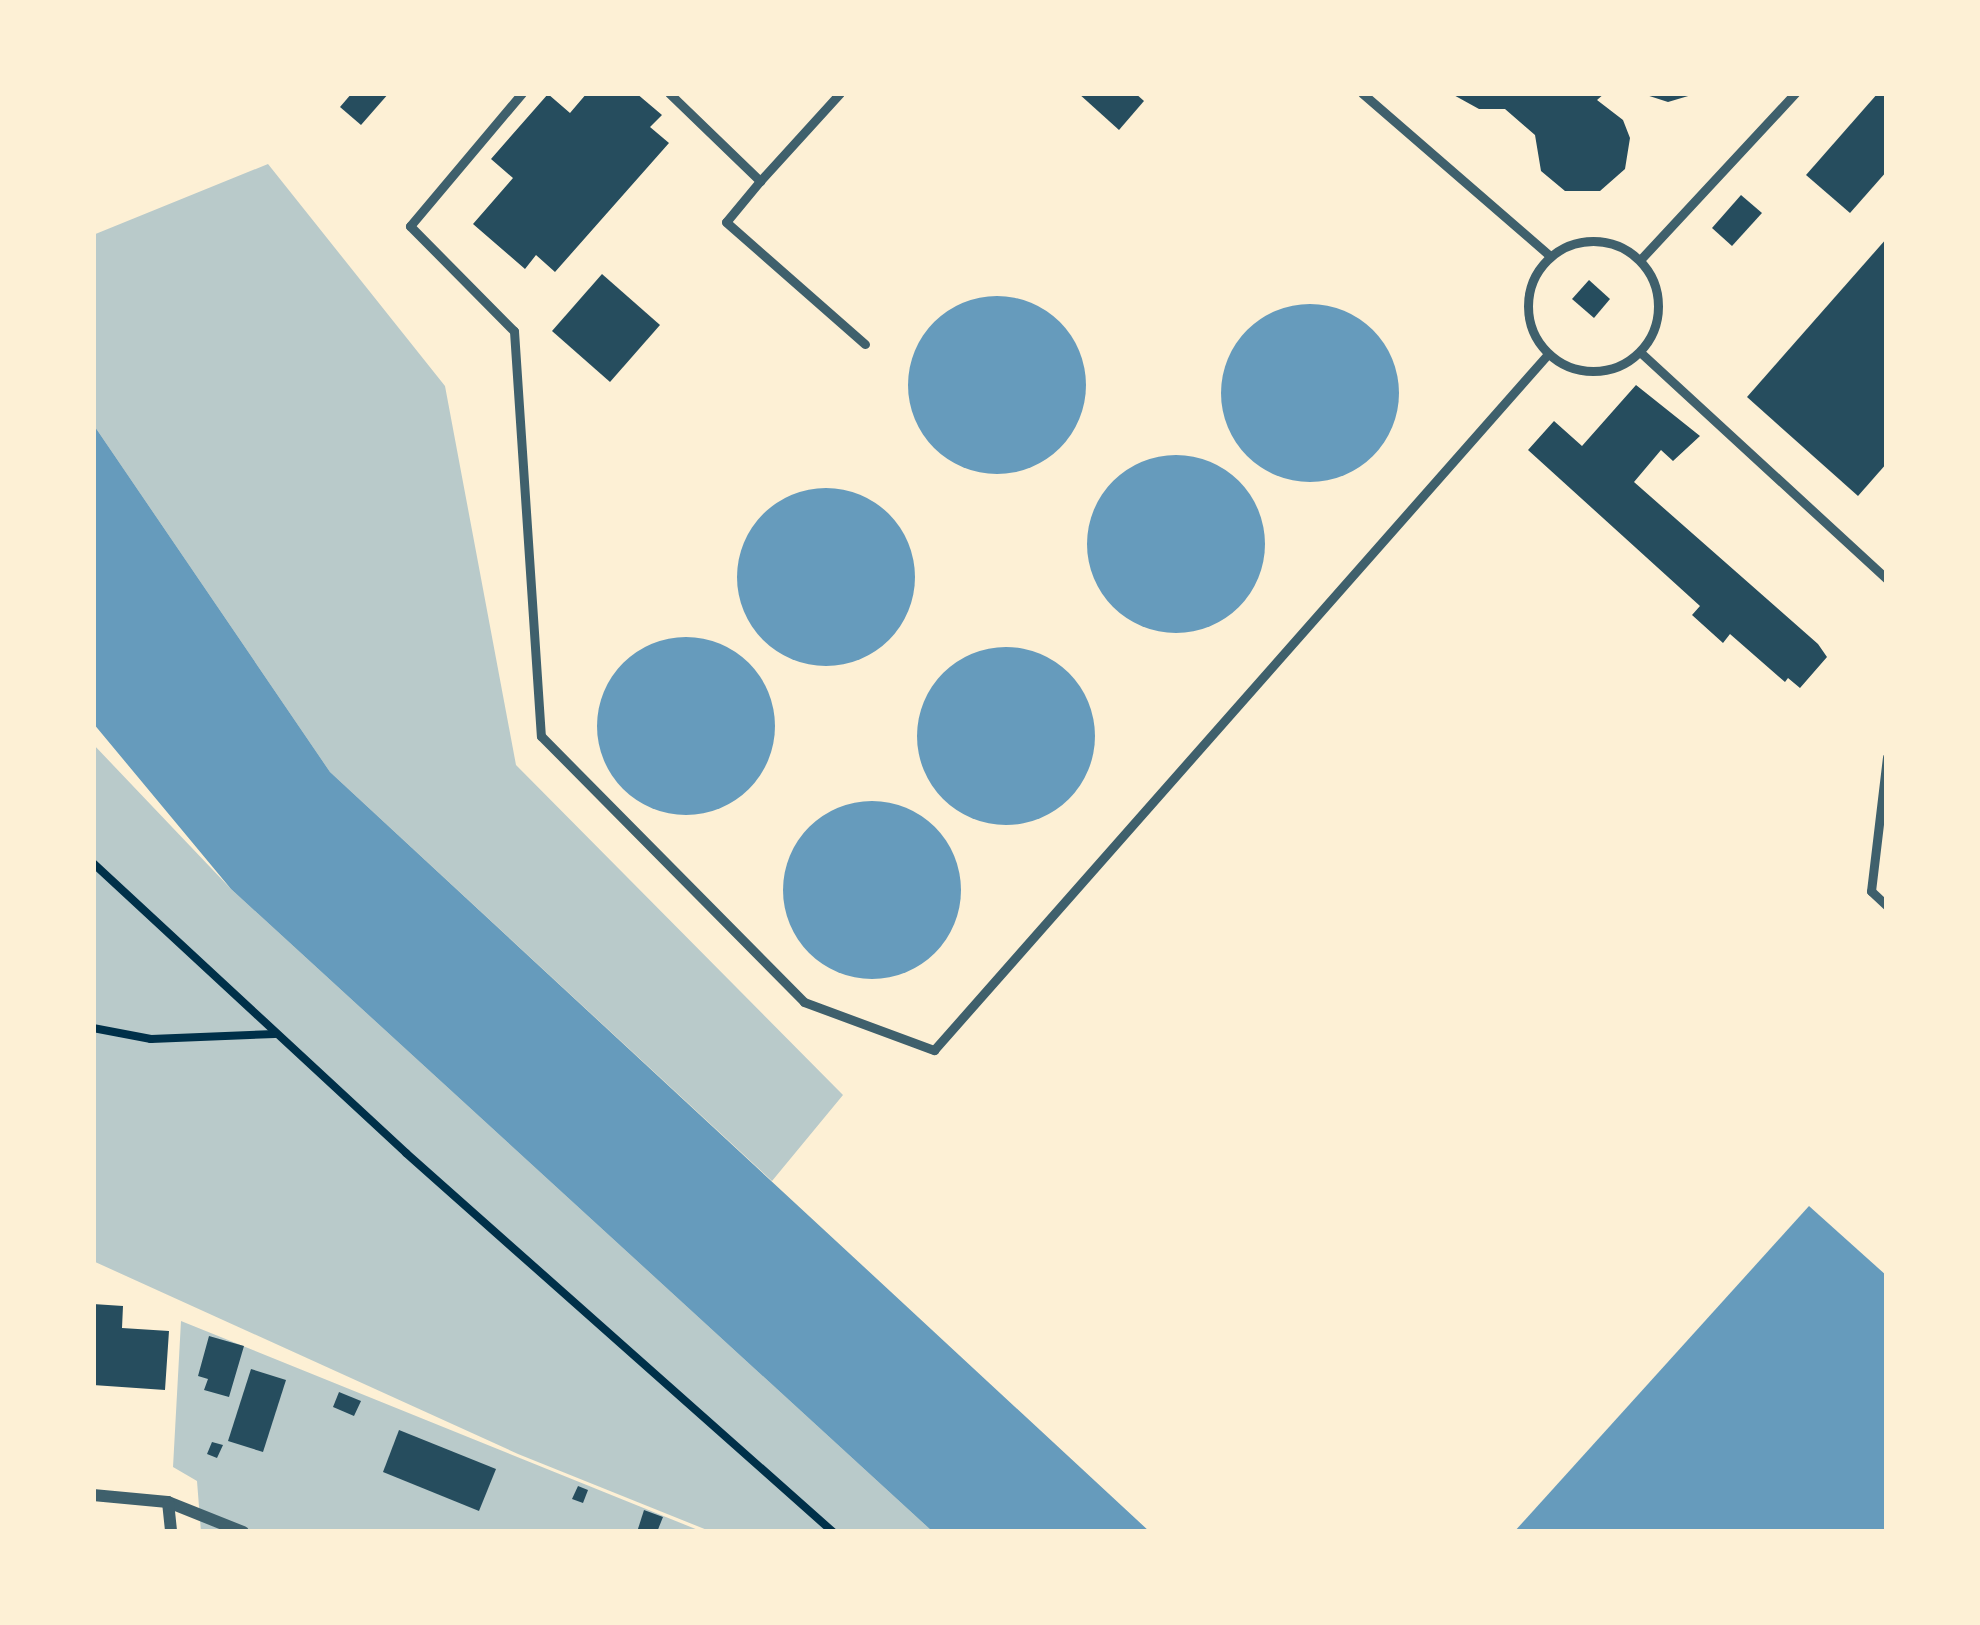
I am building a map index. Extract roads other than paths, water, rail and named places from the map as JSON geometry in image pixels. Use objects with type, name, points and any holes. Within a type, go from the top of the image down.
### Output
[{"type":"street","points":[[93,1495],[168,1502],[243,1532]]},
{"type":"street","points":[[168,1502],[171,1532]]},
{"type":"lane","points":[[522,93],[410,226],[514,331],[541,736],[804,1002],[934,1051],[1548,354]]},
{"type":"lane","points":[[669,93],[760,182]]},
{"type":"lane","points":[[840,93],[726,222],[865,344]]},
{"type":"lane","points":[[1362,93],[1550,256]]},
{"type":"lane","points":[[1640,260],[1795,93]]},
{"type":"lane","points":[[1586,240],[1624,248],[1640,260],[1658,295],[1658,316],[1640,352],[1605,370],[1585,370],[1548,354],[1535,336],[1528,294],[1550,256],[1586,240]]},
{"type":"lane","points":[[1640,352],[1887,579]]},
{"type":"lane","points":[[1887,757],[1871,891],[1887,907]]},
{"type":"water","points":[[997,296],[1031,303],[1060,322],[1079,351],[1086,385],[1079,419],[1060,448],[1031,467],[997,474],[963,467],[934,448],[915,419],[908,385],[915,351],[934,322],[963,303]]},
{"type":"water","points":[[1310,304],[1344,311],[1373,330],[1392,359],[1399,393],[1392,427],[1373,456],[1344,475],[1310,482],[1276,475],[1247,456],[1228,427],[1221,393],[1228,359],[1247,330],[1276,311]]},
{"type":"water","points":[[93,424],[330,772],[1150,1532],[933,1532],[231,889],[93,723]]},
{"type":"water","points":[[1176,455],[1210,462],[1239,481],[1258,510],[1265,544],[1258,578],[1239,607],[1210,626],[1176,633],[1142,626],[1113,607],[1094,578],[1087,544],[1094,510],[1113,481],[1142,462]]},
{"type":"water","points":[[826,488],[860,495],[889,514],[908,543],[915,577],[908,611],[889,640],[860,659],[826,666],[792,659],[763,640],[744,611],[737,577],[744,543],[763,514],[792,495]]},
{"type":"water","points":[[686,637],[720,644],[749,663],[768,692],[775,726],[768,760],[749,789],[720,808],[686,815],[652,808],[623,789],[604,760],[597,726],[604,692],[623,663],[652,644]]},
{"type":"water","points":[[1006,647],[1040,654],[1069,673],[1088,702],[1095,736],[1088,770],[1069,799],[1040,818],[1006,825],[972,818],[943,799],[924,770],[917,736],[924,702],[943,673],[972,654]]},
{"type":"water","points":[[872,801],[906,808],[935,827],[954,856],[961,890],[954,924],[935,953],[906,972],[872,979],[838,972],[809,953],[790,924],[783,890],[790,856],[809,827],[838,808]]},
{"type":"water","points":[[1809,1206],[1887,1276],[1887,1532],[1514,1532]]}]
